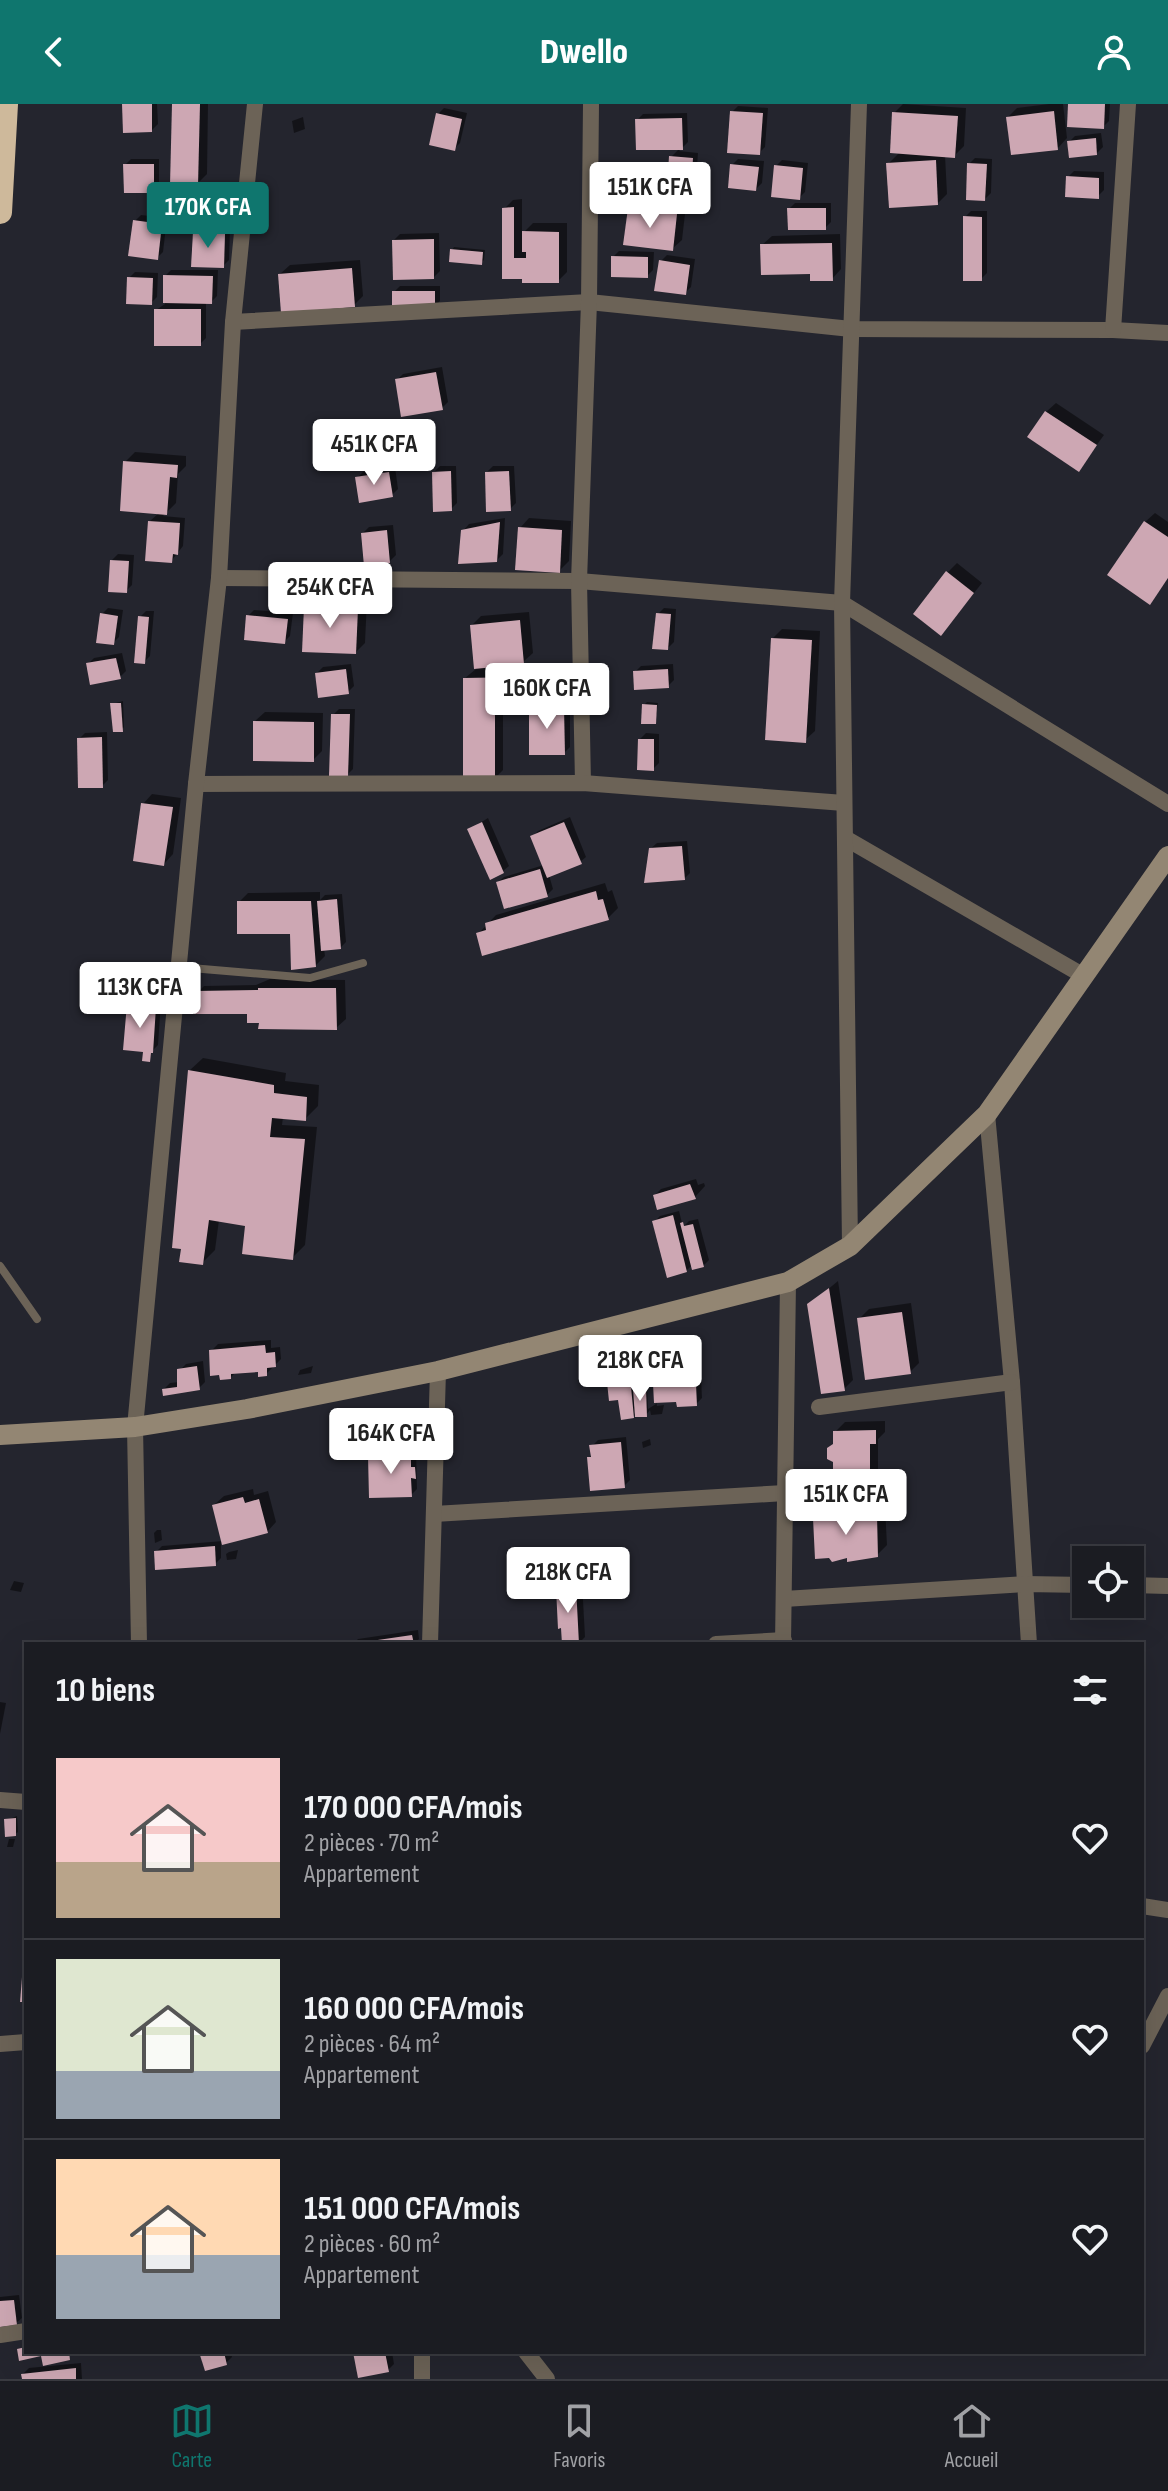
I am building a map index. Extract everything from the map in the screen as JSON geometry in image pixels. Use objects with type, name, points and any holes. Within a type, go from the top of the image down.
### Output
[{"type":"highway","points":[[0,212],[6,104]]},
{"type":"main road","points":[[0,1435],[135,1427],[247,1409],[438,1371],[788,1282],[850,1246],[987,1114],[1168,856]]},
{"type":"street","points":[[139,1642],[135,1427],[196,784],[219,578],[233,322],[255,104]]},
{"type":"street","points":[[583,783],[579,581],[589,302],[591,104]]},
{"type":"street","points":[[850,1246],[842,603],[859,104]]},
{"type":"street","points":[[1113,330],[1128,104]]},
{"type":"street","points":[[233,322],[589,302],[851,329],[1168,333]]},
{"type":"street","points":[[219,578],[579,581],[842,603],[1168,804]]},
{"type":"street","points":[[196,784],[583,783],[844,803]]},
{"type":"street","points":[[845,838],[1084,976]]},
{"type":"street","points":[[987,1114],[1012,1382],[1029,1642]]},
{"type":"street","points":[[783,1642],[788,1282]]},
{"type":"street","points":[[430,1642],[438,1371]]},
{"type":"street","points":[[819,1407],[1012,1382]]},
{"type":"street","points":[[434,1514],[785,1493]]},
{"type":"street","points":[[784,1599],[1025,1584],[1072,1585]]},
{"type":"street","points":[[1144,1585],[1168,1586]]},
{"type":"street","points":[[0,1800],[24,1802]]},
{"type":"street","points":[[1144,1906],[1168,1910]]},
{"type":"street","points":[[1144,2042],[1168,1996]]},
{"type":"street","points":[[0,2044],[24,2042]]},
{"type":"street","points":[[0,2335],[24,2331]]},
{"type":"street","points":[[422,2354],[422,2379]]},
{"type":"street","points":[[528,2354],[547,2379]]},
{"type":"lane","points":[[179,967],[310,978],[363,963]]},
{"type":"lane","points":[[0,1266],[37,1319]]},
{"type":"building","points":[[122,104],[152,104],[152,132],[123,133]]},
{"type":"building","points":[[172,104],[200,104],[198,186],[170,185]]},
{"type":"building","points":[[1068,104],[1105,104],[1104,129],[1067,127]]},
{"type":"building","points":[[730,111],[763,113],[760,155],[727,153]]},
{"type":"building","points":[[1054,111],[1058,150],[1011,155],[1006,117]]},
{"type":"building","points":[[892,112],[958,116],[955,158],[890,153]]},
{"type":"building","points":[[436,113],[462,119],[455,151],[429,145]]},
{"type":"building","points":[[682,118],[683,150],[636,150],[635,119]]},
{"type":"building","points":[[1096,138],[1097,155],[1069,158],[1067,141]]},
{"type":"building","points":[[669,156],[693,158],[690,202],[666,201]]},
{"type":"building","points":[[936,160],[938,205],[889,208],[886,163]]},
{"type":"building","points":[[967,163],[987,164],[985,201],[966,200]]},
{"type":"building","points":[[123,164],[154,164],[154,193],[124,193]]},
{"type":"building","points":[[730,164],[759,167],[756,191],[728,188]]},
{"type":"building","points":[[774,165],[803,168],[800,200],[771,197]]},
{"type":"building","points":[[1066,176],[1099,178],[1099,199],[1065,197]]},
{"type":"building","points":[[514,207],[514,258],[526,258],[526,252],[522,252],[522,231],[559,232],[559,283],[522,283],[522,279],[502,279],[502,208]]},
{"type":"building","points":[[628,208],[677,214],[673,251],[623,245]]},
{"type":"building","points":[[787,208],[826,208],[826,230],[788,230]]},
{"type":"building","points":[[963,216],[982,217],[982,281],[963,281]]},
{"type":"building","points":[[133,220],[162,224],[158,260],[128,256]]},
{"type":"building","points":[[193,232],[225,234],[224,268],[191,267]]},
{"type":"building","points":[[434,239],[434,279],[393,280],[392,240]]},
{"type":"building","points":[[832,243],[833,281],[810,281],[810,274],[761,275],[760,244]]},
{"type":"building","points":[[450,249],[483,252],[482,265],[449,262]]},
{"type":"building","points":[[611,256],[648,257],[648,278],[611,277]]},
{"type":"building","points":[[659,260],[690,265],[686,295],[654,291]]},
{"type":"building","points":[[352,268],[355,307],[281,313],[278,274]]},
{"type":"building","points":[[163,275],[213,276],[212,304],[163,303]]},
{"type":"building","points":[[127,277],[153,278],[152,305],[126,304]]},
{"type":"building","points":[[392,291],[435,291],[435,309],[392,308]]},
{"type":"building","points":[[154,309],[201,309],[201,346],[154,346]]},
{"type":"building","points":[[436,372],[443,410],[401,417],[395,379]]},
{"type":"building","points":[[1045,411],[1097,445],[1079,472],[1027,437]]},
{"type":"building","points":[[123,461],[178,465],[177,478],[170,477],[167,515],[120,511]]},
{"type":"building","points":[[451,471],[452,511],[433,512],[432,472]]},
{"type":"building","points":[[509,471],[511,511],[486,512],[485,472]]},
{"type":"building","points":[[389,472],[393,497],[359,503],[355,477]]},
{"type":"building","points":[[148,521],[180,523],[178,555],[173,554],[172,563],[145,561]]},
{"type":"building","points":[[1144,521],[1168,537],[1168,578],[1150,605],[1107,575]]},
{"type":"building","points":[[500,522],[497,562],[458,564],[461,530]]},
{"type":"building","points":[[518,527],[562,530],[560,573],[515,570]]},
{"type":"building","points":[[387,530],[390,563],[364,566],[361,533]]},
{"type":"building","points":[[110,560],[129,561],[127,593],[108,592]]},
{"type":"building","points":[[946,571],[974,593],[941,636],[913,614]]},
{"type":"building","points":[[304,607],[358,609],[356,654],[302,652]]},
{"type":"building","points":[[100,613],[118,616],[114,645],[96,643]]},
{"type":"building","points":[[656,613],[671,614],[668,650],[652,649]]},
{"type":"building","points":[[246,615],[288,619],[285,644],[244,640]]},
{"type":"building","points":[[138,616],[149,617],[145,664],[134,663]]},
{"type":"building","points":[[520,620],[524,664],[474,669],[470,625]]},
{"type":"building","points":[[771,638],[812,640],[806,743],[765,740]]},
{"type":"building","points":[[116,658],[121,679],[90,685],[86,663]]},
{"type":"building","points":[[346,669],[349,694],[318,698],[315,673]]},
{"type":"building","points":[[668,669],[669,688],[634,690],[633,671]]},
{"type":"building","points":[[517,677],[517,705],[495,705],[495,781],[463,781],[463,678]]},
{"type":"building","points":[[110,703],[121,703],[123,732],[113,732]]},
{"type":"building","points":[[642,704],[657,705],[656,724],[641,724]]},
{"type":"building","points":[[529,707],[564,707],[565,755],[529,755]]},
{"type":"building","points":[[331,714],[350,714],[348,777],[329,776]]},
{"type":"building","points":[[253,721],[314,722],[314,762],[253,761]]},
{"type":"building","points":[[102,737],[103,788],[78,788],[77,738]]},
{"type":"building","points":[[638,739],[654,739],[654,771],[637,770]]},
{"type":"building","points":[[141,803],[173,807],[164,866],[133,861]]},
{"type":"building","points":[[482,822],[504,873],[490,880],[467,829]]},
{"type":"building","points":[[564,822],[582,864],[547,878],[530,836]]},
{"type":"building","points":[[682,846],[685,880],[644,883],[649,848]]},
{"type":"building","points":[[540,869],[548,897],[504,909],[496,882]]},
{"type":"building","points":[[596,891],[598,900],[603,899],[609,920],[482,956],[476,933],[486,930],[485,923]]},
{"type":"building","points":[[337,899],[341,949],[321,951],[317,901]]},
{"type":"building","points":[[237,901],[311,901],[316,967],[291,970],[290,934],[237,934]]},
{"type":"building","points":[[336,988],[337,1030],[258,1029],[259,1023],[247,1023],[247,1014],[194,1014],[196,991]]},
{"type":"building","points":[[127,1004],[156,1007],[150,1062],[142,1061],[143,1052],[123,1050]]},
{"type":"building","points":[[188,1070],[274,1085],[274,1093],[307,1097],[306,1121],[272,1118],[270,1137],[305,1139],[293,1260],[242,1254],[245,1226],[209,1220],[203,1265],[179,1262],[181,1249],[172,1248]]},
{"type":"building","points":[[690,1184],[696,1199],[657,1210],[653,1195]]},
{"type":"building","points":[[673,1215],[687,1272],[667,1278],[652,1221]]},
{"type":"building","points":[[683,1222],[684,1226],[693,1224],[704,1267],[692,1270],[680,1223]]},
{"type":"building","points":[[829,1288],[845,1391],[821,1394],[807,1304]]},
{"type":"building","points":[[902,1312],[911,1374],[865,1380],[857,1318]]},
{"type":"building","points":[[636,1344],[637,1349],[642,1349],[645,1378],[632,1380],[630,1376],[634,1418],[621,1420],[618,1400],[609,1401],[604,1354],[606,1350]]},
{"type":"building","points":[[265,1345],[266,1353],[275,1352],[276,1367],[267,1368],[267,1376],[258,1377],[258,1372],[231,1374],[231,1379],[220,1380],[219,1375],[210,1376],[209,1350]]},
{"type":"building","points":[[695,1362],[697,1406],[677,1407],[676,1402],[654,1403],[652,1364]]},
{"type":"building","points":[[197,1366],[200,1390],[163,1396],[162,1389],[177,1387],[177,1369]]},
{"type":"building","points":[[646,1388],[647,1417],[635,1417],[633,1389]]},
{"type":"building","points":[[378,1416],[381,1454],[363,1455],[360,1417]]},
{"type":"building","points":[[876,1430],[876,1444],[870,1444],[870,1491],[833,1491],[833,1462],[827,1459],[827,1448],[833,1444],[833,1431]]},
{"type":"building","points":[[621,1442],[625,1488],[590,1491],[589,1445]]},
{"type":"building","points":[[411,1455],[411,1467],[415,1467],[416,1479],[411,1478],[412,1497],[369,1498],[368,1456]]},
{"type":"building","points":[[243,1497],[245,1503],[259,1499],[268,1533],[222,1545],[212,1505]]},
{"type":"building","points":[[840,1512],[840,1517],[877,1515],[878,1557],[847,1562],[847,1558],[832,1562],[829,1558],[815,1559],[813,1518],[824,1517],[823,1513]]},
{"type":"building","points":[[215,1546],[216,1566],[155,1570],[154,1551]]},
{"type":"building","points":[[576,1586],[579,1642],[562,1642],[561,1628],[558,1629],[556,1588]]},
{"type":"building","points":[[412,1635],[414,1642],[364,1642]]},
{"type":"building","points":[[16,1818],[16,1836],[5,1837],[4,1819]]},
{"type":"building","points":[[24,1953],[24,2002],[20,2002]]},
{"type":"building","points":[[14,2300],[17,2325],[0,2327],[0,2301]]},
{"type":"building","points":[[24,2347],[24,2354],[69,2354],[70,2360],[43,2366],[41,2356],[19,2361],[17,2349]]},
{"type":"building","points":[[200,2354],[224,2354],[227,2365],[205,2371]]},
{"type":"building","points":[[353,2354],[385,2354],[389,2372],[358,2378]]},
{"type":"building","points":[[76,2368],[76,2379],[22,2379],[21,2374]]}]
